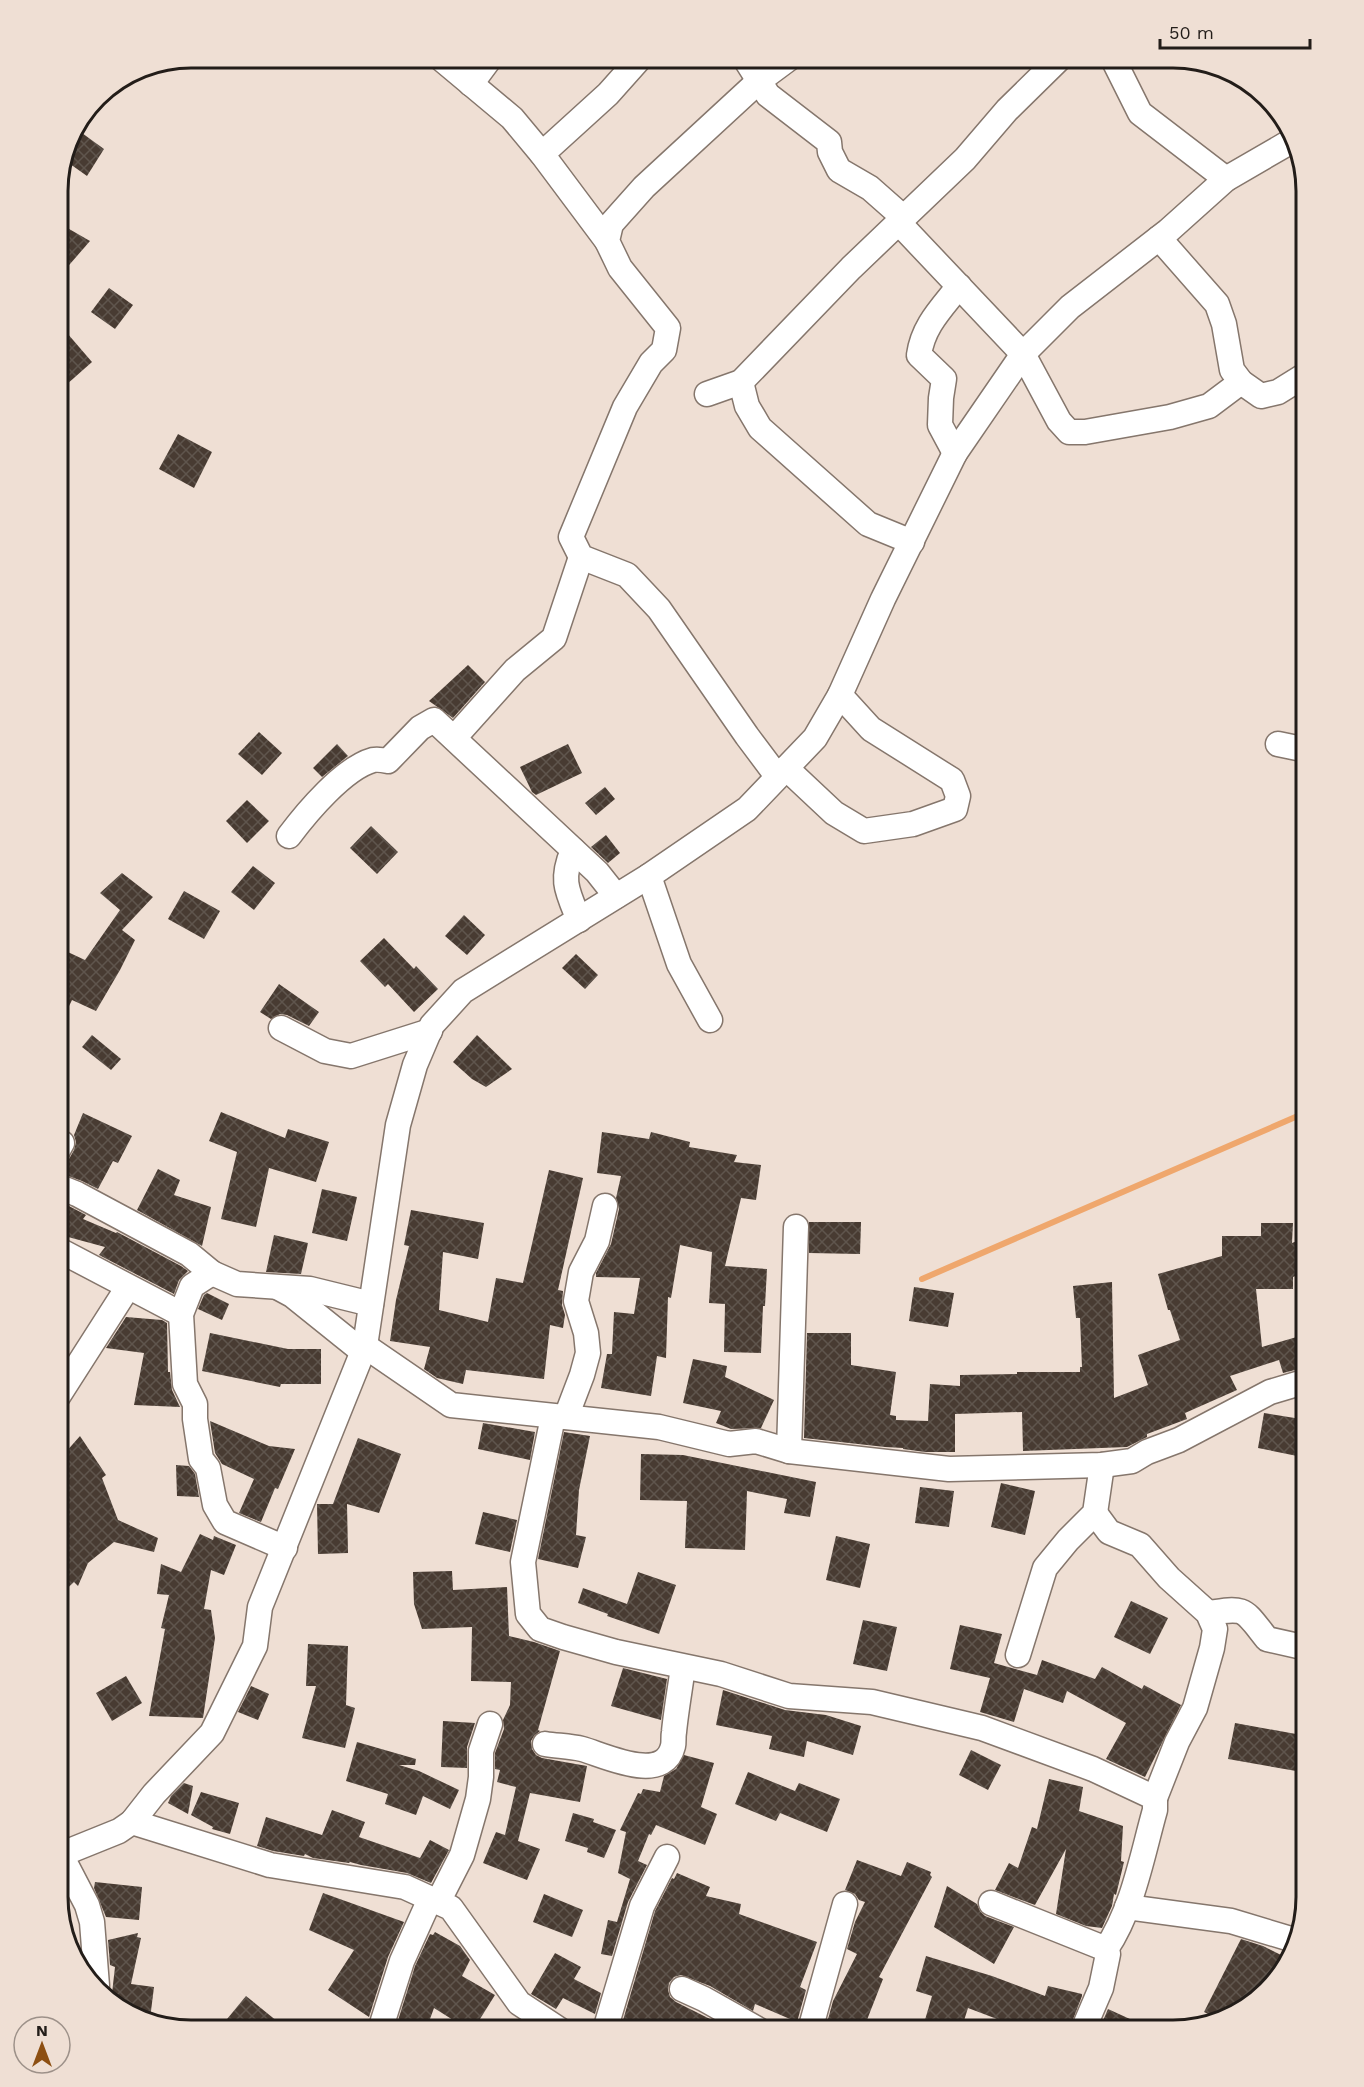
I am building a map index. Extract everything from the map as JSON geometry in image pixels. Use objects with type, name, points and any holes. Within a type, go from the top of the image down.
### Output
[{"type":"street","points":[[452,68],[512,118],[542,154],[607,241],[620,268],[668,328],[664,350],[651,363],[625,407],[582,506],[571,537],[582,557],[627,575],[659,609],[747,736],[781,772],[834,813],[864,831],[913,824],[955,810],[958,796],[952,780],[871,729],[840,695]]},
{"type":"street","points":[[471,84],[483,68]]},
{"type":"street","points":[[542,154],[608,94],[631,68]]},
{"type":"street","points":[[752,68],[768,95],[829,142],[830,152],[839,170],[870,188],[1023,354],[1059,421],[1069,432],[1085,432],[1180,414],[1209,406],[1241,382]]},
{"type":"street","points":[[607,241],[611,224],[644,187],[760,80],[777,68]]},
{"type":"street","points":[[707,394],[741,382],[851,268],[965,159],[1007,110],[1050,68]]},
{"type":"street","points":[[1118,68],[1140,113],[1226,179]]},
{"type":"street","points":[[68,1852],[118,1832],[132,1822],[154,1794],[212,1733],[255,1646],[260,1607],[364,1349],[398,1125],[415,1065],[432,1025],[463,991],[649,876],[747,809],[815,738],[840,695],[883,599],[955,453],[1023,354],[1070,307],[1159,238],[1226,179],[1287,144]]},
{"type":"street","points":[[1159,238],[1217,304],[1224,324],[1232,370],[1241,382],[1261,396],[1278,392],[1297,380]]},
{"type":"street","points":[[955,453],[940,425],[944,379],[919,355],[926,329],[959,286]]},
{"type":"street","points":[[741,382],[747,406],[760,428],[868,524],[912,542]]},
{"type":"street","points":[[454,738],[515,670],[554,638],[582,557]]},
{"type":"street","points":[[289,836],[310,809],[347,773],[374,759],[388,760],[420,728],[434,720],[597,872],[616,896]]},
{"type":"street","points":[[1278,744],[1297,748]]},
{"type":"street","points":[[573,849],[567,864],[566,888],[579,920]]},
{"type":"street","points":[[649,876],[679,964],[710,1020]]},
{"type":"street","points":[[281,1028],[325,1051],[351,1056],[430,1031]]},
{"type":"street","points":[[68,1190],[189,1254],[212,1273],[237,1284],[310,1289],[371,1304]]},
{"type":"street","points":[[605,1206],[597,1241],[581,1272],[577,1291],[576,1301],[586,1333],[588,1353],[582,1375],[560,1417],[523,1562],[528,1614],[540,1629],[563,1637],[683,1667],[721,1674],[789,1696],[872,1702],[982,1728],[1093,1769],[1155,1798]]},
{"type":"street","points":[[789,1451],[796,1227]]},
{"type":"street","points":[[68,1256],[181,1314]]},
{"type":"street","points":[[212,1273],[192,1286],[181,1314],[185,1384],[195,1404],[201,1459],[208,1468],[215,1505],[225,1522],[285,1548]]},
{"type":"street","points":[[275,1286],[292,1295],[364,1349],[451,1405],[659,1427],[729,1444],[756,1441],[789,1451],[949,1469],[1102,1465],[1132,1461],[1179,1440],[1270,1392],[1297,1384]]},
{"type":"street","points":[[68,1381],[128,1287]]},
{"type":"street","points":[[1018,1654],[1045,1568],[1068,1540],[1095,1513],[1102,1465]]},
{"type":"street","points":[[1095,1513],[1110,1532],[1140,1545],[1169,1578],[1208,1612],[1215,1629],[1195,1708],[1177,1742],[1155,1798],[1155,1810],[1127,1907],[1116,1934],[1106,1949]]},
{"type":"street","points":[[1208,1612],[1236,1609],[1248,1615],[1267,1639],[1297,1646]]},
{"type":"street","points":[[545,1744],[582,1749],[601,1757],[637,1766],[658,1764],[668,1757],[673,1746],[683,1667]]},
{"type":"street","points":[[383,2019],[402,1961],[462,1855],[478,1799],[482,1777],[482,1751],[490,1724]]},
{"type":"street","points":[[132,1822],[270,1864],[405,1887],[451,1908],[519,2004],[539,2019]]},
{"type":"street","points":[[608,2019],[642,1906],[667,1857]]},
{"type":"street","points":[[68,1872],[87,1905],[92,1922],[96,1975]]},
{"type":"street","points":[[991,1903],[1106,1949],[1108,1954],[1101,1988],[1087,2020]]},
{"type":"street","points":[[813,2020],[845,1904]]},
{"type":"street","points":[[1127,1907],[1231,1921],[1289,1938]]},
{"type":"street","points":[[682,1989],[739,2020]]},
{"type":"building","points":[[82,133],[104,149],[87,176],[70,164]]},
{"type":"building","points":[[68,228],[90,241],[68,266]]},
{"type":"building","points":[[109,288],[133,305],[115,329],[91,312]]},
{"type":"building","points":[[68,334],[92,362],[68,383]]},
{"type":"building","points":[[178,434],[212,452],[194,488],[159,469]]},
{"type":"building","points":[[468,665],[485,682],[453,718],[429,701]]},
{"type":"building","points":[[259,732],[282,753],[262,775],[238,754]]},
{"type":"building","points":[[337,744],[348,756],[322,777],[313,768]]},
{"type":"building","points":[[568,744],[582,773],[536,795],[532,792],[520,767]]},
{"type":"building","points":[[605,787],[615,799],[596,815],[585,803]]},
{"type":"building","points":[[247,800],[269,821],[247,843],[226,821]]},
{"type":"building","points":[[371,826],[398,852],[377,874],[350,848]]},
{"type":"building","points":[[606,835],[620,853],[608,863],[591,847]]},
{"type":"building","points":[[253,866],[275,883],[254,910],[231,892]]},
{"type":"building","points":[[122,873],[153,897],[122,930],[135,940],[96,1011],[72,1000],[68,1008],[68,952],[85,960],[120,910],[100,893]]},
{"type":"building","points":[[184,891],[220,911],[204,939],[168,919]]},
{"type":"building","points":[[464,915],[485,935],[467,955],[445,936]]},
{"type":"building","points":[[384,938],[414,969],[416,966],[438,989],[414,1012],[388,984],[385,987],[360,961]]},
{"type":"building","points":[[576,954],[598,975],[585,989],[562,968]]},
{"type":"building","points":[[279,984],[319,1012],[309,1026],[287,1015],[280,1014],[271,1019],[260,1012]]},
{"type":"building","points":[[92,1035],[121,1059],[111,1070],[82,1047]]},
{"type":"building","points":[[477,1035],[512,1069],[486,1087],[472,1079],[453,1062]]},
{"type":"building","points":[[221,1112],[285,1138],[288,1129],[329,1142],[316,1182],[269,1168],[256,1227],[221,1219],[237,1152],[209,1141]]},
{"type":"building","points":[[83,1113],[132,1136],[118,1163],[113,1161],[98,1189],[68,1176],[68,1160],[76,1142],[74,1135]]},
{"type":"building","points":[[602,1132],[649,1139],[651,1132],[690,1142],[689,1147],[737,1155],[734,1162],[761,1165],[756,1200],[741,1198],[725,1266],[767,1269],[761,1353],[724,1352],[725,1304],[709,1303],[712,1252],[680,1245],[671,1298],[668,1297],[666,1358],[657,1356],[651,1396],[601,1388],[607,1354],[612,1354],[614,1312],[634,1314],[640,1278],[596,1277],[611,1244],[619,1209],[616,1198],[621,1176],[597,1173]]},
{"type":"building","points":[[158,1169],[180,1180],[174,1195],[211,1207],[202,1246],[137,1210]]},
{"type":"building","points":[[549,1170],[583,1178],[558,1290],[563,1291],[562,1305],[565,1315],[563,1328],[550,1325],[544,1379],[466,1370],[463,1384],[437,1378],[424,1369],[430,1347],[390,1341],[396,1300],[409,1246],[404,1245],[411,1210],[484,1223],[478,1259],[443,1252],[439,1310],[488,1322],[496,1278],[523,1283]]},
{"type":"building","points":[[322,1189],[357,1197],[347,1241],[312,1233]]},
{"type":"building","points":[[68,1206],[86,1215],[83,1219],[117,1232],[188,1271],[179,1280],[174,1294],[99,1255],[105,1247],[68,1237]]},
{"type":"building","points":[[809,1222],[861,1222],[860,1254],[809,1253]]},
{"type":"building","points":[[1261,1223],[1293,1223],[1292,1243],[1297,1241],[1297,1275],[1293,1277],[1293,1289],[1256,1289],[1262,1347],[1297,1337],[1297,1370],[1283,1373],[1279,1360],[1230,1376],[1237,1390],[1185,1413],[1187,1419],[1147,1434],[1147,1437],[1127,1447],[1023,1451],[1022,1412],[955,1414],[955,1452],[925,1452],[804,1438],[807,1333],[851,1333],[851,1365],[896,1372],[890,1415],[896,1416],[896,1420],[928,1421],[930,1384],[960,1386],[960,1375],[1080,1372],[1080,1367],[1082,1367],[1080,1318],[1076,1318],[1073,1286],[1112,1282],[1114,1398],[1148,1385],[1138,1355],[1180,1340],[1170,1310],[1168,1310],[1158,1274],[1222,1256],[1222,1236],[1261,1236]]},
{"type":"building","points":[[274,1235],[308,1243],[301,1274],[266,1272]]},
{"type":"building","points":[[914,1287],[954,1293],[948,1327],[909,1321]]},
{"type":"building","points":[[207,1293],[229,1304],[222,1320],[198,1309]]},
{"type":"building","points":[[126,1317],[162,1320],[167,1323],[168,1372],[170,1372],[172,1390],[180,1407],[134,1405],[144,1353],[106,1348]]},
{"type":"building","points":[[210,1333],[288,1349],[321,1349],[321,1384],[281,1384],[280,1387],[202,1371]]},
{"type":"building","points":[[693,1359],[727,1366],[725,1377],[774,1400],[761,1428],[731,1429],[716,1423],[721,1411],[683,1403]]},
{"type":"building","points":[[1264,1413],[1297,1418],[1297,1456],[1258,1448]]},
{"type":"building","points":[[210,1421],[269,1446],[295,1449],[261,1522],[239,1513],[254,1479],[222,1464],[215,1453]]},
{"type":"building","points":[[483,1423],[535,1432],[530,1460],[478,1449]]},
{"type":"building","points":[[564,1432],[590,1436],[579,1490],[576,1535],[586,1537],[578,1568],[538,1559]]},
{"type":"building","points":[[80,1436],[106,1475],[102,1478],[118,1520],[158,1538],[154,1552],[114,1542],[88,1563],[78,1586],[74,1582],[68,1588],[68,1450]]},
{"type":"building","points":[[358,1438],[401,1454],[379,1513],[347,1504],[348,1553],[318,1554],[317,1504],[333,1504]]},
{"type":"building","points":[[641,1454],[683,1455],[816,1482],[810,1517],[784,1513],[787,1499],[747,1491],[745,1550],[685,1548],[687,1501],[640,1500]]},
{"type":"building","points":[[176,1465],[189,1466],[195,1474],[199,1497],[177,1496]]},
{"type":"building","points":[[1001,1483],[1035,1491],[1025,1535],[991,1527]]},
{"type":"building","points":[[920,1487],[954,1491],[949,1527],[915,1523]]},
{"type":"building","points":[[483,1512],[517,1520],[510,1552],[475,1544]]},
{"type":"building","points":[[200,1534],[213,1540],[214,1536],[236,1545],[224,1575],[211,1570],[204,1609],[211,1610],[215,1638],[203,1718],[149,1716],[165,1629],[161,1628],[169,1595],[157,1594],[161,1564],[181,1572]]},
{"type":"building","points":[[836,1536],[870,1544],[860,1588],[826,1580]]},
{"type":"building","points":[[452,1571],[453,1590],[507,1587],[509,1636],[560,1651],[538,1730],[540,1731],[531,1741],[532,1749],[542,1758],[587,1766],[580,1802],[530,1793],[518,1841],[540,1849],[527,1880],[483,1863],[496,1832],[505,1835],[516,1787],[497,1782],[500,1770],[495,1769],[495,1753],[504,1729],[503,1720],[510,1705],[511,1682],[471,1681],[472,1627],[422,1629],[414,1604],[413,1572]]},
{"type":"building","points":[[638,1572],[676,1585],[659,1634],[578,1603],[583,1588],[627,1604]]},
{"type":"building","points":[[1131,1601],[1168,1618],[1150,1654],[1114,1637]]},
{"type":"building","points":[[863,1620],[897,1627],[887,1671],[853,1664]]},
{"type":"building","points":[[960,1625],[1002,1634],[994,1663],[1037,1675],[1042,1660],[1095,1679],[1102,1667],[1142,1689],[1144,1685],[1181,1705],[1145,1777],[1106,1759],[1126,1723],[1067,1691],[1063,1703],[1024,1689],[1014,1722],[980,1712],[990,1678],[950,1669]]},
{"type":"building","points":[[308,1644],[348,1646],[346,1705],[355,1708],[345,1748],[302,1738],[316,1686],[306,1686]]},
{"type":"building","points":[[623,1668],[667,1679],[661,1720],[611,1706]]},
{"type":"building","points":[[126,1676],[142,1703],[112,1721],[96,1693]]},
{"type":"building","points":[[251,1686],[269,1694],[258,1720],[238,1712]]},
{"type":"building","points":[[723,1690],[785,1710],[826,1715],[861,1726],[853,1755],[807,1741],[804,1757],[769,1749],[772,1736],[716,1725]]},
{"type":"building","points":[[443,1721],[475,1723],[467,1747],[467,1768],[441,1767]]},
{"type":"building","points":[[1235,1723],[1297,1734],[1297,1771],[1228,1759]]},
{"type":"building","points":[[357,1742],[416,1759],[415,1765],[399,1765],[419,1771],[459,1790],[450,1809],[423,1796],[416,1815],[385,1804],[388,1794],[346,1781]]},
{"type":"building","points":[[971,1750],[1001,1765],[988,1790],[959,1775]]},
{"type":"building","points":[[684,1755],[714,1763],[701,1807],[717,1814],[705,1845],[656,1825],[651,1835],[649,1834],[638,1861],[647,1865],[628,1902],[612,1956],[601,1954],[608,1920],[617,1922],[630,1879],[618,1873],[626,1832],[620,1830],[638,1793],[641,1794],[643,1789],[660,1792],[664,1776],[676,1769]]},
{"type":"building","points":[[748,1772],[795,1791],[799,1783],[840,1799],[827,1832],[780,1813],[776,1821],[735,1804]]},
{"type":"building","points":[[1049,1779],[1083,1787],[1079,1811],[1123,1826],[1121,1861],[1124,1862],[1116,1895],[1114,1894],[1112,1906],[1102,1928],[1086,1926],[1056,1914],[1066,1849],[1035,1905],[995,1890],[1009,1863],[1018,1868],[1032,1827],[1037,1829]]},
{"type":"building","points":[[184,1783],[193,1786],[188,1814],[168,1803],[171,1796]]},
{"type":"building","points":[[201,1792],[239,1803],[230,1834],[212,1829],[213,1827],[191,1815]]},
{"type":"building","points":[[332,1810],[365,1822],[359,1837],[420,1858],[430,1840],[449,1850],[431,1883],[407,1873],[350,1862],[313,1858],[305,1854],[304,1856],[273,1851],[257,1846],[266,1817],[322,1835]]},
{"type":"building","points":[[573,1813],[594,1819],[593,1822],[616,1830],[604,1858],[587,1852],[588,1848],[565,1841]]},
{"type":"building","points":[[857,1860],[901,1876],[907,1862],[931,1872],[932,1877],[879,1977],[883,1979],[867,2020],[828,2020],[833,2001],[857,1954],[847,1949],[855,1922],[865,1902],[845,1890]]},
{"type":"building","points":[[677,1873],[710,1887],[706,1896],[741,1904],[739,1914],[817,1942],[800,1987],[806,1990],[798,2020],[791,2020],[755,2004],[753,2011],[710,1986],[681,1975],[674,1977],[669,1983],[670,1997],[711,2020],[623,2019],[655,1911],[672,1878],[674,1879]]},
{"type":"building","points":[[95,1882],[142,1887],[139,1920],[106,1917],[94,1888]]},
{"type":"building","points":[[947,1886],[977,1904],[985,1916],[1014,1927],[994,1964],[934,1927]]},
{"type":"building","points":[[323,1893],[404,1922],[388,1957],[369,2017],[328,1990],[354,1950],[309,1930]]},
{"type":"building","points":[[544,1894],[583,1910],[572,1937],[533,1922]]},
{"type":"building","points":[[435,1932],[460,1946],[470,1960],[462,1976],[495,1995],[480,2019],[452,2019],[434,2008],[430,2019],[398,2019],[415,1966],[430,1934],[433,1935]]},
{"type":"building","points":[[138,1933],[137,1937],[141,1938],[131,1984],[154,1987],[151,2012],[129,2003],[112,1991],[115,1967],[110,1965],[108,1940]]},
{"type":"building","points":[[1241,1939],[1281,1955],[1261,1984],[1248,1994],[1221,2010],[1208,2014],[1204,2012]]},
{"type":"building","points":[[555,1953],[581,1967],[574,1979],[601,1993],[595,2014],[563,1998],[556,2009],[531,1994]]},
{"type":"building","points":[[926,1956],[992,1976],[1045,1996],[1048,1986],[1082,1994],[1082,1996],[1073,2020],[999,2020],[968,2008],[964,2020],[925,2020],[932,1996],[916,1991]]},
{"type":"building","points":[[246,1996],[275,2019],[227,2019]]},
{"type":"building","points":[[1108,2009],[1132,2020],[1103,2020]]},
{"type":"waterway","points":[[922,1279],[1297,1116]]}]
